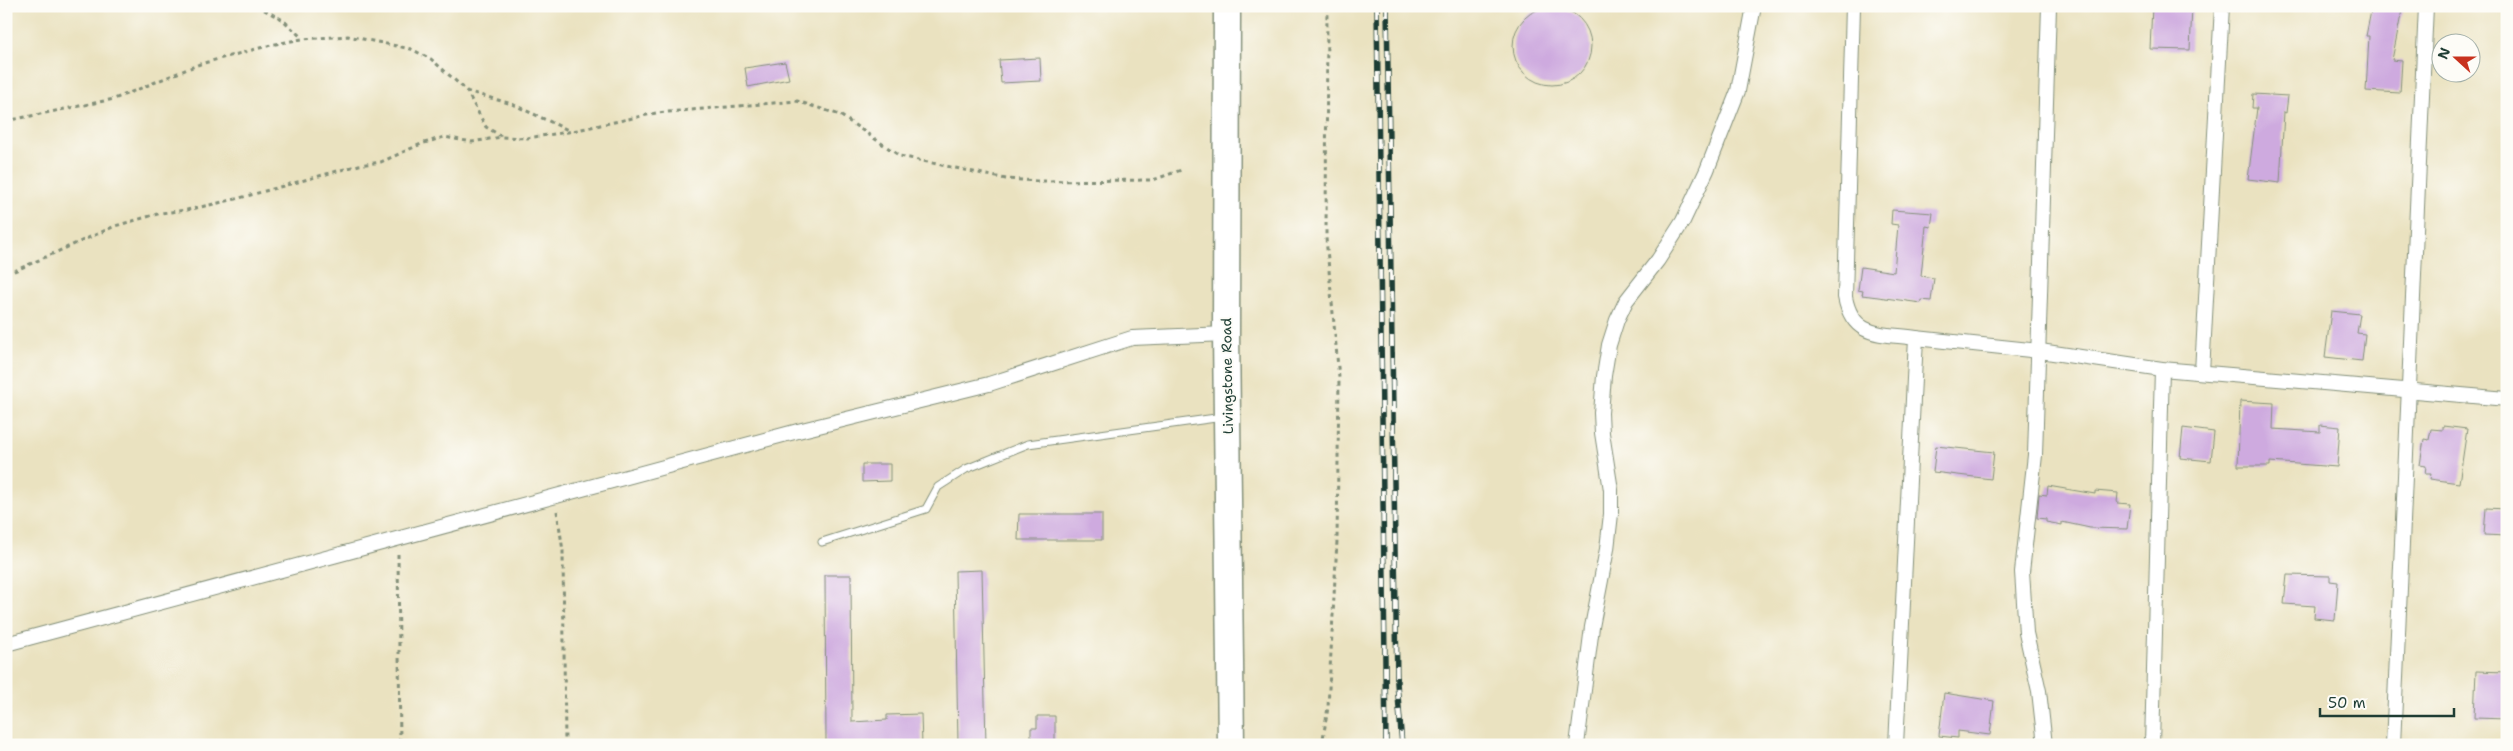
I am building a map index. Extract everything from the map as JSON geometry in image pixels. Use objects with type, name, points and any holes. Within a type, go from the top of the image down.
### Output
[{"type":"highway","name":"Livingstone Road","points":[[1227,6],[1226,334],[1231,745]]},
{"type":"street","points":[[1577,745],[1592,627],[1607,549],[1611,514],[1611,490],[1602,433],[1601,413],[1609,345],[1617,320],[1626,301],[1658,260],[1683,221],[1711,162],[1738,91],[1754,6]]},
{"type":"street","points":[[1853,6],[1845,298],[1851,320],[1863,329],[1916,338],[2040,351],[2162,369],[2410,389],[2507,399]]},
{"type":"street","points":[[2045,745],[2039,691],[2026,633],[2022,587],[2035,455],[2040,351],[2043,160],[2050,6]]},
{"type":"street","points":[[2202,372],[2222,6]]},
{"type":"street","points":[[2392,745],[2410,389],[2426,6]]},
{"type":"street","points":[[6,644],[552,496],[798,431],[989,384],[1132,338],[1226,334]]},
{"type":"street","points":[[1896,745],[1916,338]]},
{"type":"street","points":[[2152,745],[2162,369]]},
{"type":"lane","points":[[822,542],[926,509],[938,487],[966,469],[1028,444],[1228,416]]},
{"type":"path","points":[[257,6],[283,20],[302,38]]},
{"type":"path","points":[[1322,745],[1328,707],[1337,541],[1339,397],[1326,238],[1327,6]]},
{"type":"path","points":[[6,121],[114,99],[200,64],[302,38],[348,36],[411,49],[442,66],[466,90],[486,128],[501,136]]},
{"type":"path","points":[[466,90],[512,104],[571,132]]},
{"type":"path","points":[[6,272],[12,272],[115,226],[236,199],[359,164],[381,162],[421,144],[444,137],[472,142],[501,136],[527,138],[571,132],[656,113],[796,101],[840,115],[900,156],[1006,179],[1046,181],[1153,180],[1184,169]]},
{"type":"path","points":[[552,496],[560,518],[563,551],[565,745]]},
{"type":"path","points":[[398,538],[400,745]]},
{"type":"building","points":[[2152,6],[2192,7],[2190,50],[2150,49]]},
{"type":"building","points":[[2372,6],[2392,6],[2392,8],[2402,10],[2392,60],[2402,61],[2400,93],[2366,91],[2369,36],[2366,36]]},
{"type":"building","points":[[1552,7],[1567,10],[1584,24],[1588,31],[1591,46],[1588,61],[1574,78],[1567,82],[1552,85],[1537,82],[1520,68],[1516,61],[1513,46],[1516,31],[1530,14],[1537,10]]},
{"type":"building","points":[[1040,58],[1041,81],[1001,83],[999,60]]},
{"type":"building","points":[[785,62],[789,79],[748,87],[745,68]]},
{"type":"building","points":[[2253,94],[2288,96],[2286,113],[2284,112],[2280,183],[2248,179],[2257,108],[2252,108]]},
{"type":"building","points":[[1892,210],[1933,213],[1931,227],[1926,226],[1921,276],[1934,278],[1931,301],[1922,300],[1921,303],[1862,295],[1863,291],[1858,290],[1861,267],[1894,272],[1898,225],[1891,224]]},
{"type":"building","points":[[2331,311],[2360,314],[2357,333],[2365,334],[2362,361],[2325,357]]},
{"type":"building","points":[[2240,401],[2274,403],[2273,429],[2320,432],[2320,425],[2340,427],[2337,467],[2270,462],[2270,466],[2238,466]]},
{"type":"building","points":[[2443,426],[2467,429],[2459,483],[2430,479],[2431,474],[2425,474],[2426,466],[2420,465],[2424,439],[2429,440],[2431,429],[2443,430]]},
{"type":"building","points":[[2183,428],[2214,432],[2211,461],[2180,458]]},
{"type":"building","points":[[1936,446],[1994,452],[1991,479],[1933,472]]},
{"type":"building","points":[[862,464],[890,464],[890,481],[862,482]]},
{"type":"building","points":[[2048,486],[2095,494],[2095,491],[2118,493],[2117,503],[2130,504],[2127,529],[2090,528],[2062,522],[2062,525],[2037,518],[2039,494],[2047,495]]},
{"type":"building","points":[[2486,508],[2507,509],[2507,536],[2484,535]]},
{"type":"building","points":[[1019,514],[1102,514],[1102,540],[1018,540]]},
{"type":"building","points":[[982,570],[986,745],[958,745],[955,571]]},
{"type":"building","points":[[825,575],[851,575],[852,722],[887,720],[887,715],[921,714],[922,745],[888,745],[888,742],[826,745]]},
{"type":"building","points":[[2287,575],[2330,576],[2330,581],[2338,582],[2335,620],[2314,618],[2315,606],[2284,604]]},
{"type":"building","points":[[2476,671],[2507,672],[2507,719],[2474,718]]},
{"type":"building","points":[[1944,693],[1994,701],[1990,735],[1958,731],[1958,738],[1939,736]]},
{"type":"building","points":[[1037,716],[1055,716],[1055,743],[1031,744],[1031,728],[1037,728]]},
{"type":"railway","points":[[1377,6],[1386,745]]},
{"type":"railway","points":[[1387,6],[1397,683],[1402,745]]}]
